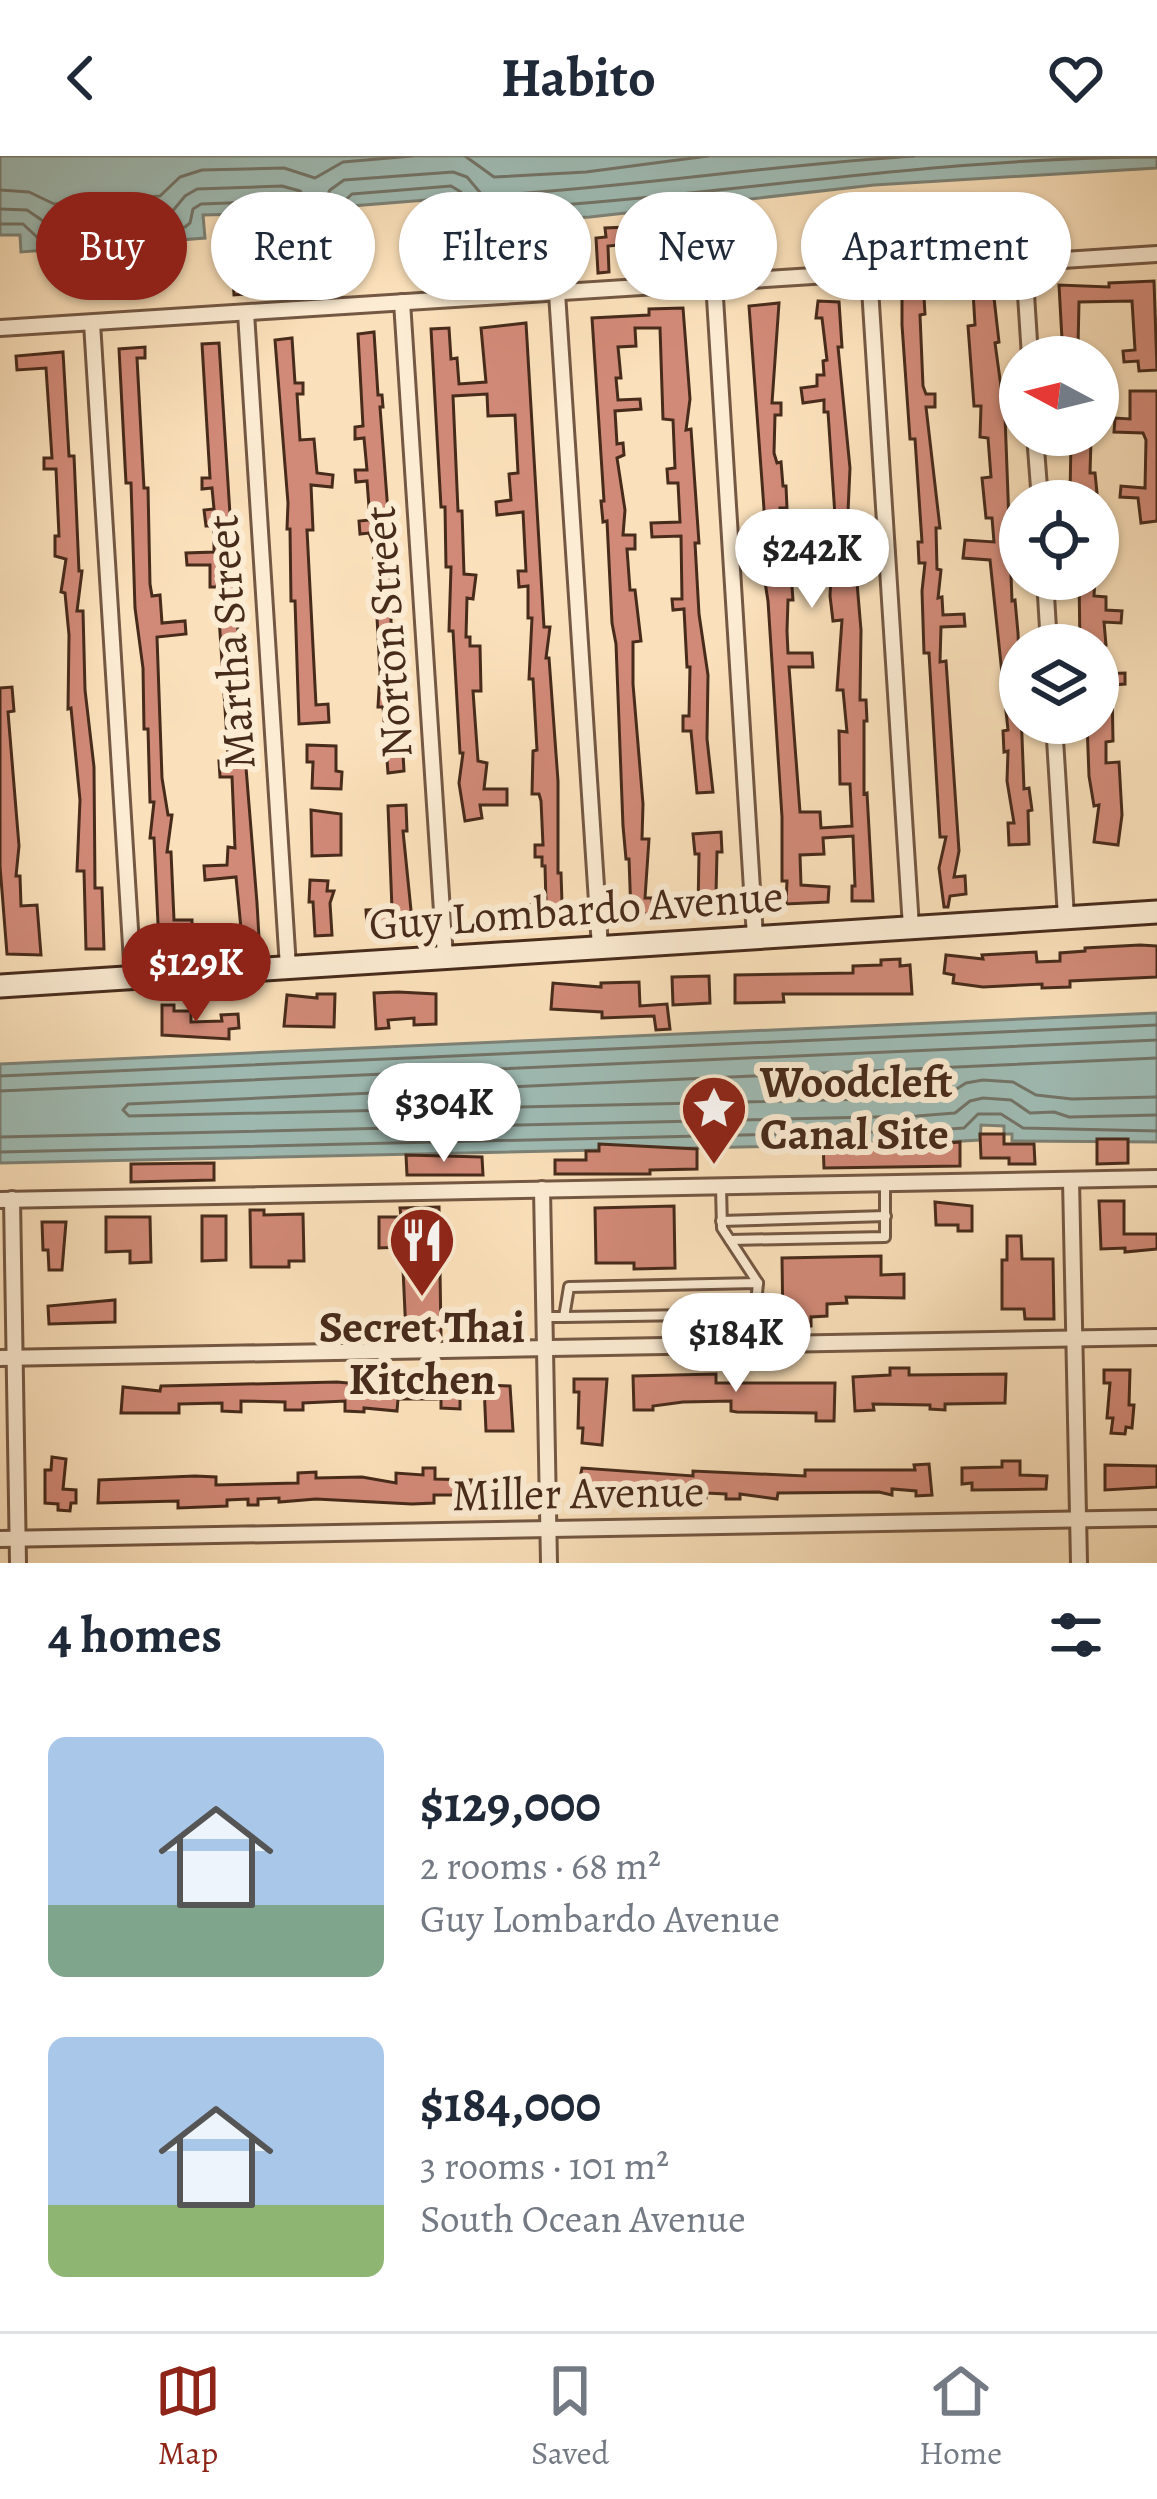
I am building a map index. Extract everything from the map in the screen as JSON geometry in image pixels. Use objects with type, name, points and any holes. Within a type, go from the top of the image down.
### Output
[{"type":"street","points":[[1071,260],[1157,254]]},
{"type":"street","points":[[0,328],[436,300]]},
{"type":"street","points":[[557,300],[599,947]]},
{"type":"street","points":[[715,300],[755,937]]},
{"type":"street","points":[[871,300],[910,927]]},
{"type":"street","points":[[1026,300],[1029,336]]},
{"type":"street","name":"Norton Street","points":[[402,302],[445,957]]},
{"type":"street","name":"Martha Street","points":[[246,313],[288,967]]},
{"type":"street","points":[[92,323],[133,977]]},
{"type":"street","points":[[1055,744],[1066,917]]},
{"type":"street","name":"Guy Lombardo Avenue","points":[[0,986],[1157,912]]},
{"type":"street","points":[[18,1563],[7,1358],[6,1200],[1157,1178]]},
{"type":"street","points":[[1071,1180],[1079,1563]]},
{"type":"street","points":[[542,1189],[549,1563]]},
{"type":"street","points":[[7,1358],[1157,1337]]},
{"type":"street","name":"Miller Avenue","points":[[0,1539],[1157,1518]]},
{"type":"lane","points":[[730,1240],[885,1238],[885,1183]]},
{"type":"lane","points":[[544,1317],[755,1314],[758,1283],[721,1221],[721,1186]]},
{"type":"lane","points":[[721,1221],[886,1216]]},
{"type":"lane","points":[[564,1317],[569,1287],[758,1283]]},
{"type":"water","points":[[0,156],[1157,156],[1157,168],[874,185],[777,196],[777,192],[615,192],[615,214],[591,217],[591,192],[399,192],[399,202],[375,204],[375,192],[211,192],[211,215],[203,215],[205,238],[187,239],[187,192],[36,192],[36,251],[21,252],[20,235],[0,235]]},
{"type":"water","points":[[1157,1013],[1157,1142],[1012,1141],[1012,1134],[1004,1134],[1004,1126],[981,1125],[980,1140],[927,1143],[0,1163],[0,1064]]},
{"type":"building","points":[[605,228],[615,228],[615,245],[608,246],[609,272],[598,273],[596,238],[606,237]]},
{"type":"building","points":[[1154,281],[1157,370],[1139,371],[1138,361],[1124,362],[1123,351],[1135,350],[1132,301],[1079,302],[1078,336],[1062,336],[1060,300],[1071,300],[1071,285],[1109,287],[1109,283]]},
{"type":"building","points":[[902,300],[924,300],[925,314],[920,315],[923,386],[926,394],[935,394],[935,407],[926,407],[940,528],[936,528],[937,569],[941,570],[938,598],[942,597],[943,615],[964,614],[965,626],[941,627],[940,662],[946,661],[959,851],[954,877],[965,876],[966,894],[950,896],[948,907],[944,907],[939,868],[946,837],[940,837],[929,653],[924,653],[925,563],[919,563],[918,542],[922,542],[915,439],[910,439]]},
{"type":"building","points":[[974,300],[994,300],[999,456],[1007,456],[1007,480],[999,480],[999,600],[1015,600],[1017,624],[999,624],[999,645],[990,560],[963,558],[965,540],[994,542],[982,478],[991,477],[988,438],[980,437],[981,406],[974,406],[968,326],[975,325]]},
{"type":"building","points":[[818,301],[839,302],[842,347],[838,347],[850,468],[848,512],[861,630],[860,700],[866,700],[864,794],[873,901],[852,901],[853,836],[823,838],[824,854],[800,855],[801,885],[829,887],[828,902],[786,904],[768,601],[760,550],[764,550],[764,509],[749,306],[779,303],[772,403],[781,403],[781,415],[775,415],[774,453],[786,486],[787,508],[780,508],[780,544],[805,546],[805,561],[790,560],[793,600],[788,600],[787,631],[788,653],[812,653],[813,667],[789,667],[800,812],[820,812],[821,828],[852,826],[850,784],[840,784],[839,731],[847,732],[843,690],[837,690],[842,620],[833,621],[830,596],[831,575],[839,575],[828,412],[824,412],[824,400],[803,403],[801,388],[817,386],[817,375],[824,375],[823,361],[827,360],[822,318],[816,318]]},
{"type":"building","points":[[683,308],[690,399],[686,430],[691,429],[713,792],[697,793],[691,731],[683,731],[683,716],[689,716],[690,667],[684,609],[673,610],[672,599],[682,599],[681,536],[652,537],[651,523],[680,522],[678,483],[668,483],[667,469],[675,468],[673,420],[663,419],[660,328],[635,328],[636,346],[618,347],[621,378],[616,378],[618,400],[640,399],[641,409],[615,411],[617,444],[623,443],[624,455],[617,458],[625,510],[623,535],[635,535],[635,549],[627,549],[641,641],[633,642],[633,684],[642,839],[649,839],[645,898],[652,898],[652,914],[631,914],[592,318]]},
{"type":"building","points":[[526,323],[544,627],[550,627],[546,658],[558,781],[558,873],[562,903],[570,903],[570,920],[518,919],[518,906],[546,904],[545,866],[542,857],[535,857],[535,845],[543,845],[541,801],[539,794],[532,794],[533,751],[537,750],[533,679],[529,679],[532,618],[528,618],[528,586],[519,587],[518,571],[526,571],[523,512],[497,515],[496,502],[511,500],[509,474],[518,473],[515,415],[488,416],[487,394],[453,396],[458,511],[462,511],[464,574],[476,575],[473,599],[467,598],[466,637],[470,637],[470,646],[480,646],[481,691],[473,691],[478,761],[487,763],[484,789],[507,789],[507,805],[480,805],[482,818],[465,821],[459,783],[463,753],[453,631],[449,631],[451,567],[446,567],[431,329],[449,328],[459,384],[486,382],[481,328]]},
{"type":"building","points":[[374,332],[383,407],[391,622],[404,771],[388,773],[383,707],[378,707],[373,543],[369,533],[360,534],[359,521],[370,520],[367,481],[356,482],[355,470],[367,470],[364,438],[355,439],[355,427],[363,426],[358,334]]},
{"type":"building","points":[[292,338],[295,383],[303,383],[303,394],[297,394],[300,440],[314,439],[317,473],[333,475],[332,487],[311,485],[313,530],[307,530],[316,705],[328,704],[329,722],[299,724],[295,601],[291,601],[275,340]]},
{"type":"building","points":[[219,343],[259,938],[242,939],[236,877],[205,880],[204,866],[227,865],[228,847],[235,848],[232,777],[220,777],[219,761],[228,761],[219,617],[223,587],[210,587],[210,565],[187,565],[186,553],[214,552],[214,526],[206,526],[204,510],[214,509],[212,488],[202,489],[202,478],[210,478],[202,344]]},
{"type":"building","points":[[145,347],[145,358],[137,358],[150,584],[152,596],[160,595],[162,623],[185,621],[186,634],[157,637],[162,778],[168,815],[172,815],[167,852],[171,852],[174,920],[192,920],[192,944],[159,945],[154,838],[150,838],[154,802],[150,802],[148,729],[144,729],[119,349]]},
{"type":"building","points":[[63,352],[82,571],[77,611],[83,611],[94,767],[95,888],[102,888],[104,949],[86,949],[84,871],[77,871],[80,800],[68,709],[69,635],[65,593],[61,592],[66,559],[55,556],[55,536],[59,536],[56,469],[44,469],[44,458],[52,458],[46,368],[17,370],[16,356]]},
{"type":"building","points":[[1130,391],[1157,391],[1157,521],[1141,523],[1138,498],[1120,497],[1121,486],[1145,488],[1143,433],[1119,432],[1119,418],[1130,419]]},
{"type":"building","points":[[1071,456],[1091,456],[1090,473],[1095,473],[1096,480],[1070,480]]},
{"type":"building","points":[[1079,600],[1106,600],[1106,610],[1122,611],[1121,623],[1080,624]]},
{"type":"building","points":[[12,687],[14,711],[8,712],[19,846],[16,876],[20,876],[21,906],[37,905],[41,955],[7,954],[0,866],[0,688]]},
{"type":"building","points":[[1004,744],[1022,744],[1024,789],[1029,788],[1032,810],[1028,811],[1029,844],[1009,845],[1008,823],[1014,823],[1008,751],[1004,752]]},
{"type":"building","points":[[1088,744],[1106,744],[1106,763],[1119,762],[1122,815],[1118,845],[1094,842],[1099,805],[1094,806]]},
{"type":"building","points":[[307,745],[336,746],[341,789],[312,788],[313,762],[307,762]]},
{"type":"building","points":[[406,805],[407,831],[403,831],[413,930],[395,930],[395,924],[367,926],[366,910],[392,909],[388,806]]},
{"type":"building","points":[[311,810],[341,814],[341,855],[312,856]]},
{"type":"building","points":[[721,832],[719,910],[698,909],[699,854],[695,854],[693,834]]},
{"type":"building","points":[[310,880],[328,881],[327,891],[334,891],[332,935],[315,936]]},
{"type":"building","points":[[1157,946],[1157,977],[1070,981],[1070,987],[983,987],[953,983],[954,975],[944,973],[946,955],[983,959],[982,955],[1036,952],[1037,962],[1060,961],[1060,953],[1085,948]]},
{"type":"building","points":[[900,959],[900,966],[910,965],[912,994],[783,994],[784,1002],[735,1003],[735,975],[853,973],[853,966]]},
{"type":"building","points":[[709,976],[710,1003],[673,1005],[672,977]]},
{"type":"building","points":[[639,982],[640,1006],[667,1004],[670,1029],[656,1030],[654,1016],[602,1018],[602,1012],[551,1009],[553,983],[601,987],[601,983]]},
{"type":"building","points":[[374,993],[436,994],[436,1024],[414,1025],[414,1018],[388,1020],[389,1028],[376,1029]]},
{"type":"building","points":[[317,994],[335,994],[334,1027],[284,1026],[287,995],[317,998]]},
{"type":"building","points":[[162,1005],[191,1011],[191,1022],[222,1021],[221,1015],[238,1014],[239,1028],[229,1029],[229,1039],[162,1035]]},
{"type":"building","points":[[980,1134],[1004,1134],[1004,1144],[1034,1144],[1035,1164],[981,1158]]},
{"type":"building","points":[[1097,1139],[1128,1139],[1128,1163],[1097,1164]]},
{"type":"building","points":[[960,1142],[960,1166],[824,1168],[823,1143],[894,1143],[894,1148]]},
{"type":"building","points":[[599,1144],[697,1149],[697,1169],[555,1174],[555,1160],[586,1160],[586,1151],[599,1151]]},
{"type":"building","points":[[406,1155],[482,1157],[483,1175],[407,1175]]},
{"type":"building","points":[[214,1163],[214,1180],[131,1182],[131,1164]]},
{"type":"building","points":[[1099,1201],[1124,1201],[1124,1234],[1157,1234],[1157,1249],[1101,1249]]},
{"type":"building","points":[[935,1202],[972,1206],[972,1231],[958,1231],[958,1225],[936,1225]]},
{"type":"building","points":[[674,1206],[675,1268],[596,1263],[595,1208]]},
{"type":"building","name":"Secret Thai Kitchen","points":[[439,1207],[441,1335],[406,1334],[402,1247],[379,1248],[379,1217],[401,1217],[400,1208]]},
{"type":"building","points":[[250,1210],[264,1210],[264,1215],[303,1214],[304,1261],[289,1261],[289,1267],[251,1267]]},
{"type":"building","points":[[202,1216],[226,1216],[226,1260],[202,1261]]},
{"type":"building","points":[[106,1217],[150,1217],[151,1262],[130,1263],[130,1251],[106,1252]]},
{"type":"building","points":[[42,1222],[66,1222],[62,1270],[49,1270]]},
{"type":"building","points":[[1007,1236],[1021,1236],[1022,1259],[1053,1259],[1054,1319],[1025,1319],[1024,1309],[1002,1309]]},
{"type":"building","points":[[881,1256],[881,1275],[904,1274],[904,1298],[846,1297],[847,1303],[827,1304],[827,1316],[811,1317],[811,1326],[783,1326],[782,1258]]},
{"type":"building","points":[[115,1300],[115,1322],[49,1324],[48,1306]]},
{"type":"building","points":[[890,1368],[909,1368],[909,1375],[1006,1374],[1005,1403],[945,1404],[945,1410],[930,1409],[930,1405],[873,1404],[874,1410],[855,1411],[853,1377],[890,1375]]},
{"type":"building","points":[[1104,1370],[1130,1370],[1129,1405],[1134,1405],[1132,1428],[1126,1427],[1125,1434],[1111,1433],[1113,1418],[1107,1418],[1110,1383],[1104,1383]]},
{"type":"building","points":[[716,1374],[716,1383],[835,1383],[834,1421],[816,1421],[816,1413],[731,1411],[731,1401],[634,1410],[633,1376]]},
{"type":"building","points":[[574,1379],[607,1379],[602,1445],[582,1443]]},
{"type":"building","points":[[380,1381],[460,1381],[460,1409],[441,1408],[441,1399],[398,1399],[397,1411],[345,1411],[345,1401],[303,1403],[303,1410],[285,1410],[285,1402],[241,1401],[241,1412],[222,1411],[222,1403],[179,1404],[179,1413],[121,1413],[123,1387],[160,1391],[161,1386],[337,1382],[380,1386]]},
{"type":"building","points":[[484,1385],[510,1386],[513,1431],[486,1431]]},
{"type":"building","points":[[52,1457],[66,1459],[63,1489],[76,1490],[70,1511],[45,1503],[45,1470],[51,1470]]},
{"type":"building","points":[[1002,1461],[1020,1461],[1020,1475],[1047,1476],[1046,1489],[972,1490],[972,1483],[962,1484],[962,1468],[1002,1467]]},
{"type":"building","points":[[929,1464],[932,1495],[892,1489],[892,1495],[778,1493],[777,1499],[740,1494],[740,1499],[726,1499],[726,1494],[706,1493],[706,1498],[670,1494],[669,1500],[576,1498],[582,1468],[693,1476],[693,1471],[805,1476],[805,1470],[915,1470],[914,1465]]},
{"type":"building","points":[[1105,1465],[1157,1466],[1157,1487],[1105,1490]]},
{"type":"building","points":[[423,1468],[435,1468],[435,1479],[472,1480],[472,1502],[460,1501],[460,1495],[434,1495],[434,1503],[412,1504],[279,1502],[279,1498],[258,1499],[258,1505],[248,1505],[248,1499],[227,1500],[227,1506],[178,1508],[178,1501],[98,1503],[99,1480],[195,1476],[216,1477],[216,1485],[298,1483],[298,1473],[316,1472],[316,1478],[362,1477],[396,1483],[396,1473],[423,1475]]},
{"type":"place","name":"Woodcleft Canal Site","points":[[714,1167]]},
{"type":"place","name":"Secret Thai Kitchen","points":[[422,1299]]}]
